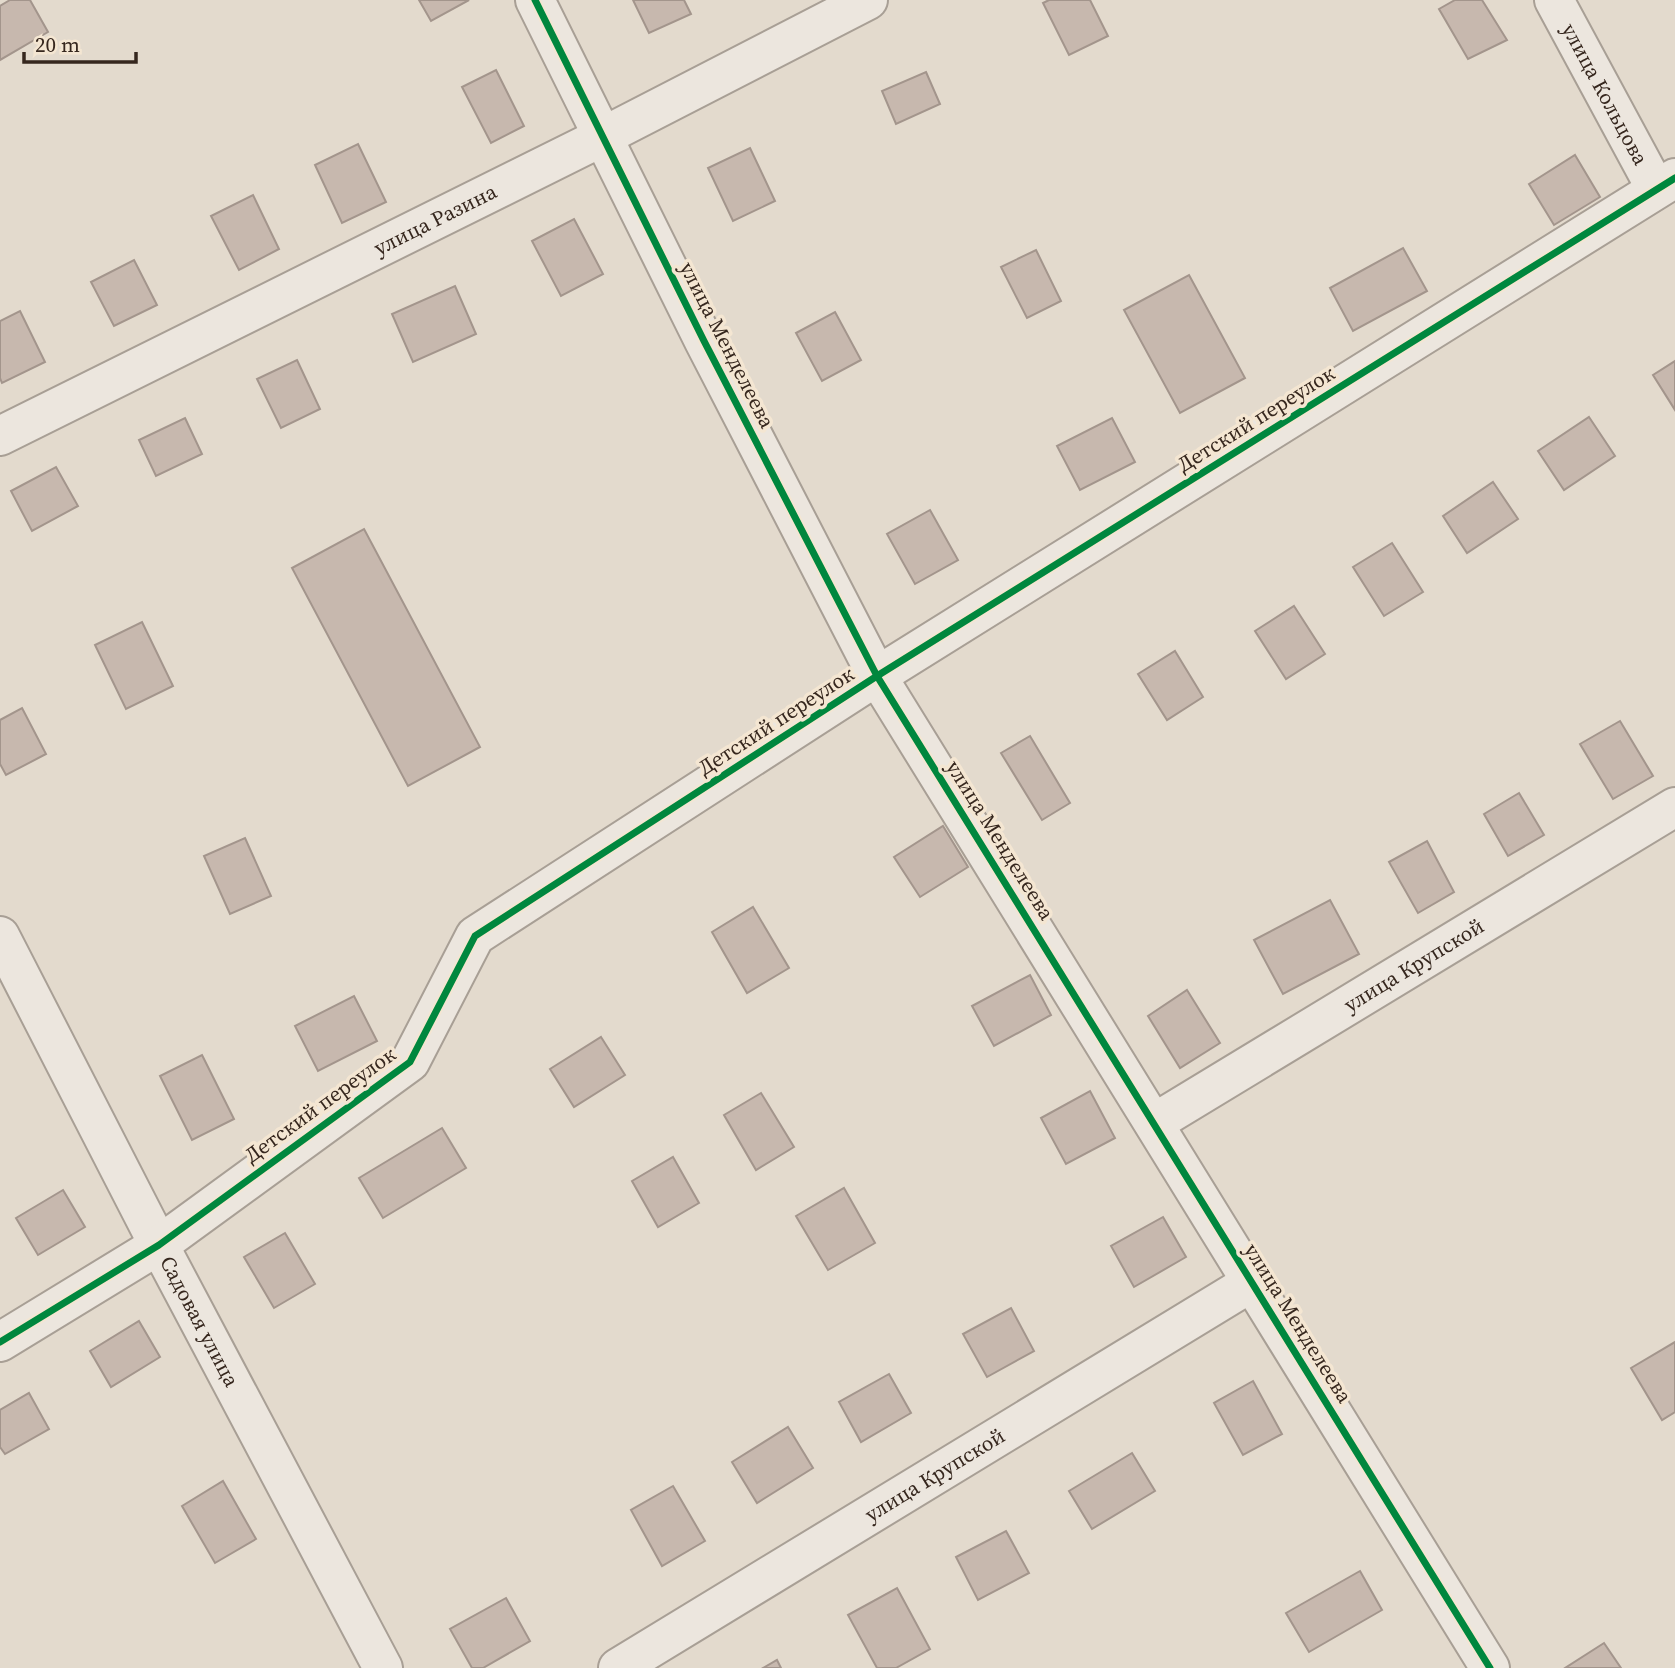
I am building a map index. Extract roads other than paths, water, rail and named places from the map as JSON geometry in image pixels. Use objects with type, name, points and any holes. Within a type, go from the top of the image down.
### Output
[{"type":"street","name":"улица Менделеева","points":[[535,0],[704,341],[877,676],[1490,1668]]},
{"type":"street","name":"улица Разина","points":[[0,436],[602,137],[868,0]]},
{"type":"street","name":"улица Кольцова","points":[[1554,0],[1666,184]]},
{"type":"street","name":"Детский переулок","points":[[0,1342],[159,1245],[410,1062],[475,936],[877,676],[1666,184]]},
{"type":"street","name":"улица Крупской","points":[[1154,1123],[1675,807]]},
{"type":"street","name":"Садовая улица","points":[[0,936],[159,1245],[383,1668]]},
{"type":"street","name":"улица Крупской","points":[[618,1668],[1252,1282]]}]
